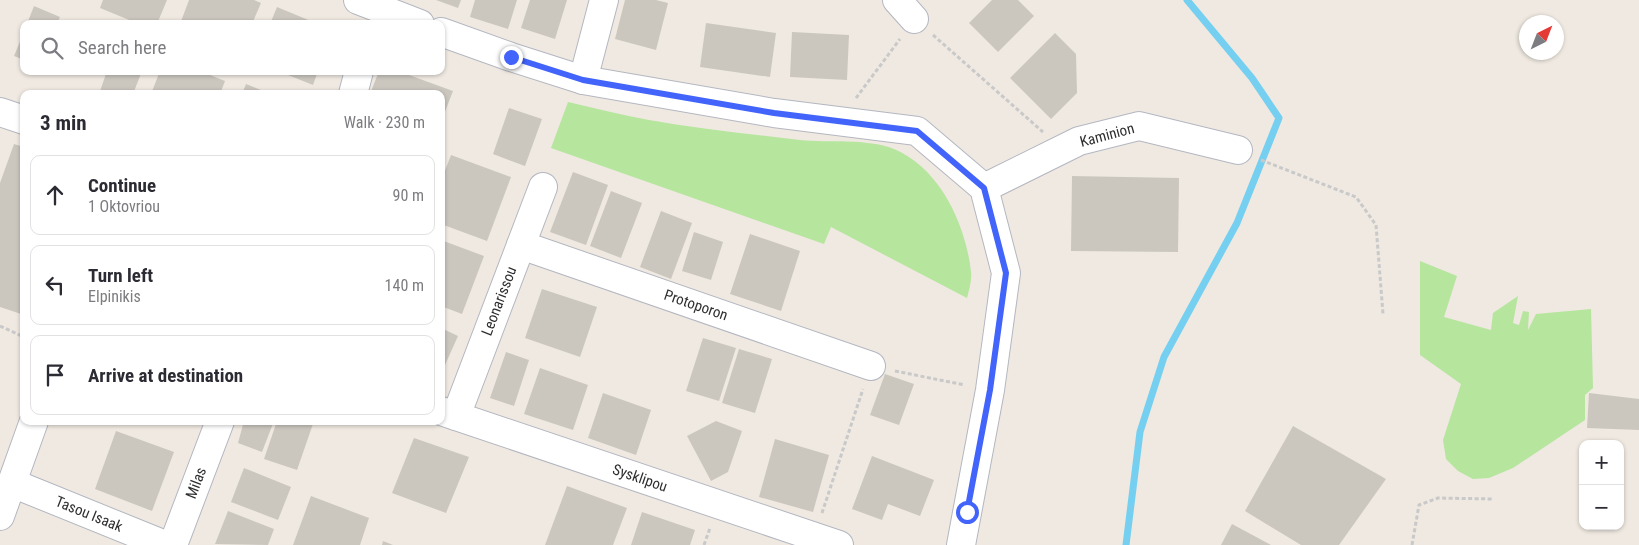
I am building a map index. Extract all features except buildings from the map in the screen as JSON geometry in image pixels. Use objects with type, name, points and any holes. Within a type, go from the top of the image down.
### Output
[{"type":"street","points":[[583,80],[604,0]]},
{"type":"street","points":[[368,10],[405,20]]},
{"type":"street","points":[[445,33],[583,80],[774,113],[917,131],[984,188],[1006,273],[990,390],[961,545]]},
{"type":"street","points":[[354,90],[358,75]]},
{"type":"street","points":[[0,112],[20,119]]},
{"type":"street","name":"Kaminion","points":[[984,188],[1080,141],[1139,126],[1238,150]]},
{"type":"street","name":"Leonarissou","points":[[449,413],[521,245],[543,187]]},
{"type":"street","name":"Protoporon","points":[[521,245],[871,366]]},
{"type":"street","name":"Sysklipou","points":[[449,413],[839,545]]},
{"type":"street","points":[[0,516],[33,425]]},
{"type":"street","name":"Milas","points":[[173,545],[218,425]]},
{"type":"street","name":"Tasou Isaak","points":[[12,483],[165,545]]},
{"type":"path","points":[[839,121],[906,10],[1062,149]]},
{"type":"path","points":[[1238,150],[1356,197],[1376,225],[1383,314]]},
{"type":"path","points":[[0,326],[20,335]]},
{"type":"path","points":[[814,536],[871,366],[990,390]]},
{"type":"path","points":[[1412,545],[1419,505],[1438,498],[1493,499]]},
{"type":"green space","points":[[568,102],[639,118],[687,126],[800,140],[872,143],[894,149],[910,158],[925,170],[948,200],[957,217],[968,254],[971,272],[971,282],[967,298],[831,227],[824,244],[551,148]]},
{"type":"green space","points":[[1420,261],[1457,276],[1444,317],[1491,330],[1493,313],[1518,296],[1513,323],[1519,325],[1523,311],[1529,312],[1528,330],[1536,314],[1591,309],[1593,388],[1585,395],[1585,420],[1513,468],[1489,478],[1473,479],[1458,471],[1446,459],[1443,440],[1461,384],[1420,355]]},
{"type":"waterway","points":[[1126,545],[1140,432],[1164,357],[1237,223],[1279,118],[1252,78],[1187,0]]},
{"type":"route","points":[[511,57],[583,80],[774,113],[917,131],[984,188],[1006,273],[990,390],[967,512]]}]
